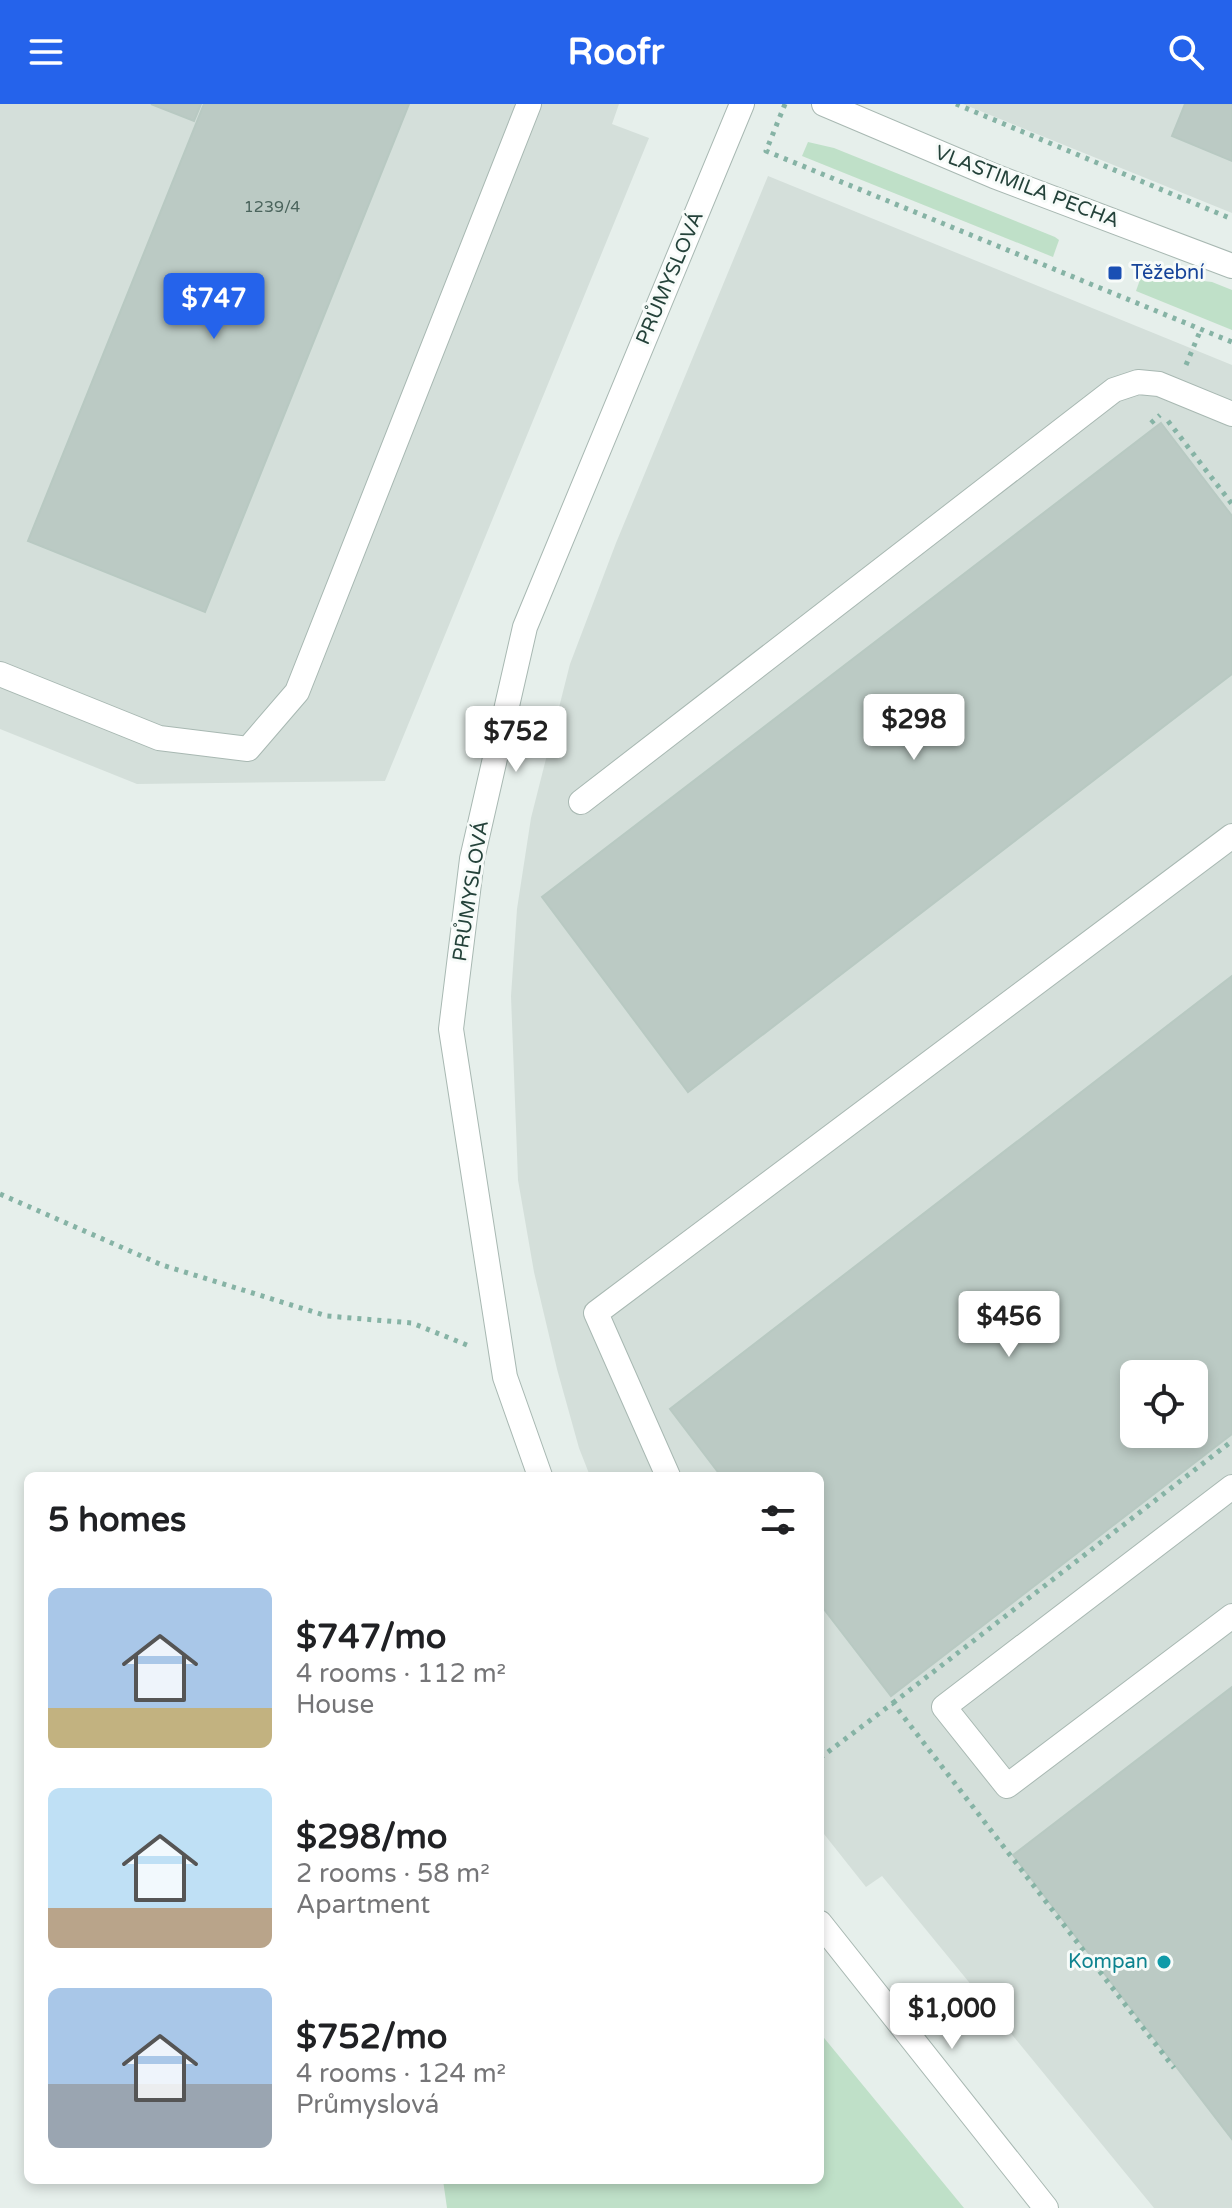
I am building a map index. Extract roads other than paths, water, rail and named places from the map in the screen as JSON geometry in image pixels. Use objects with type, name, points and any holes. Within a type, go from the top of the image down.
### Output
[{"type":"street","points":[[0,674],[159,738],[248,749],[297,692],[529,104]]},
{"type":"street","name":"PRŮMYSLOVÁ","points":[[539,1472],[505,1377],[451,1029],[472,859],[525,627],[742,104]]},
{"type":"street","name":"VLASTIMILA PECHA","points":[[824,104],[994,176],[1232,266]]},
{"type":"street","points":[[581,802],[1114,390],[1138,382],[1159,384],[1232,414]]},
{"type":"street","points":[[666,1472],[596,1313],[1232,836]]},
{"type":"street","points":[[1232,1487],[944,1707],[1007,1786],[1232,1616]]},
{"type":"street","points":[[824,1928],[1046,2208]]},
{"type":"place","name":"Těžební","points":[[1115,273]]},
{"type":"place","name":"Kompan","points":[[1164,1962]]}]
